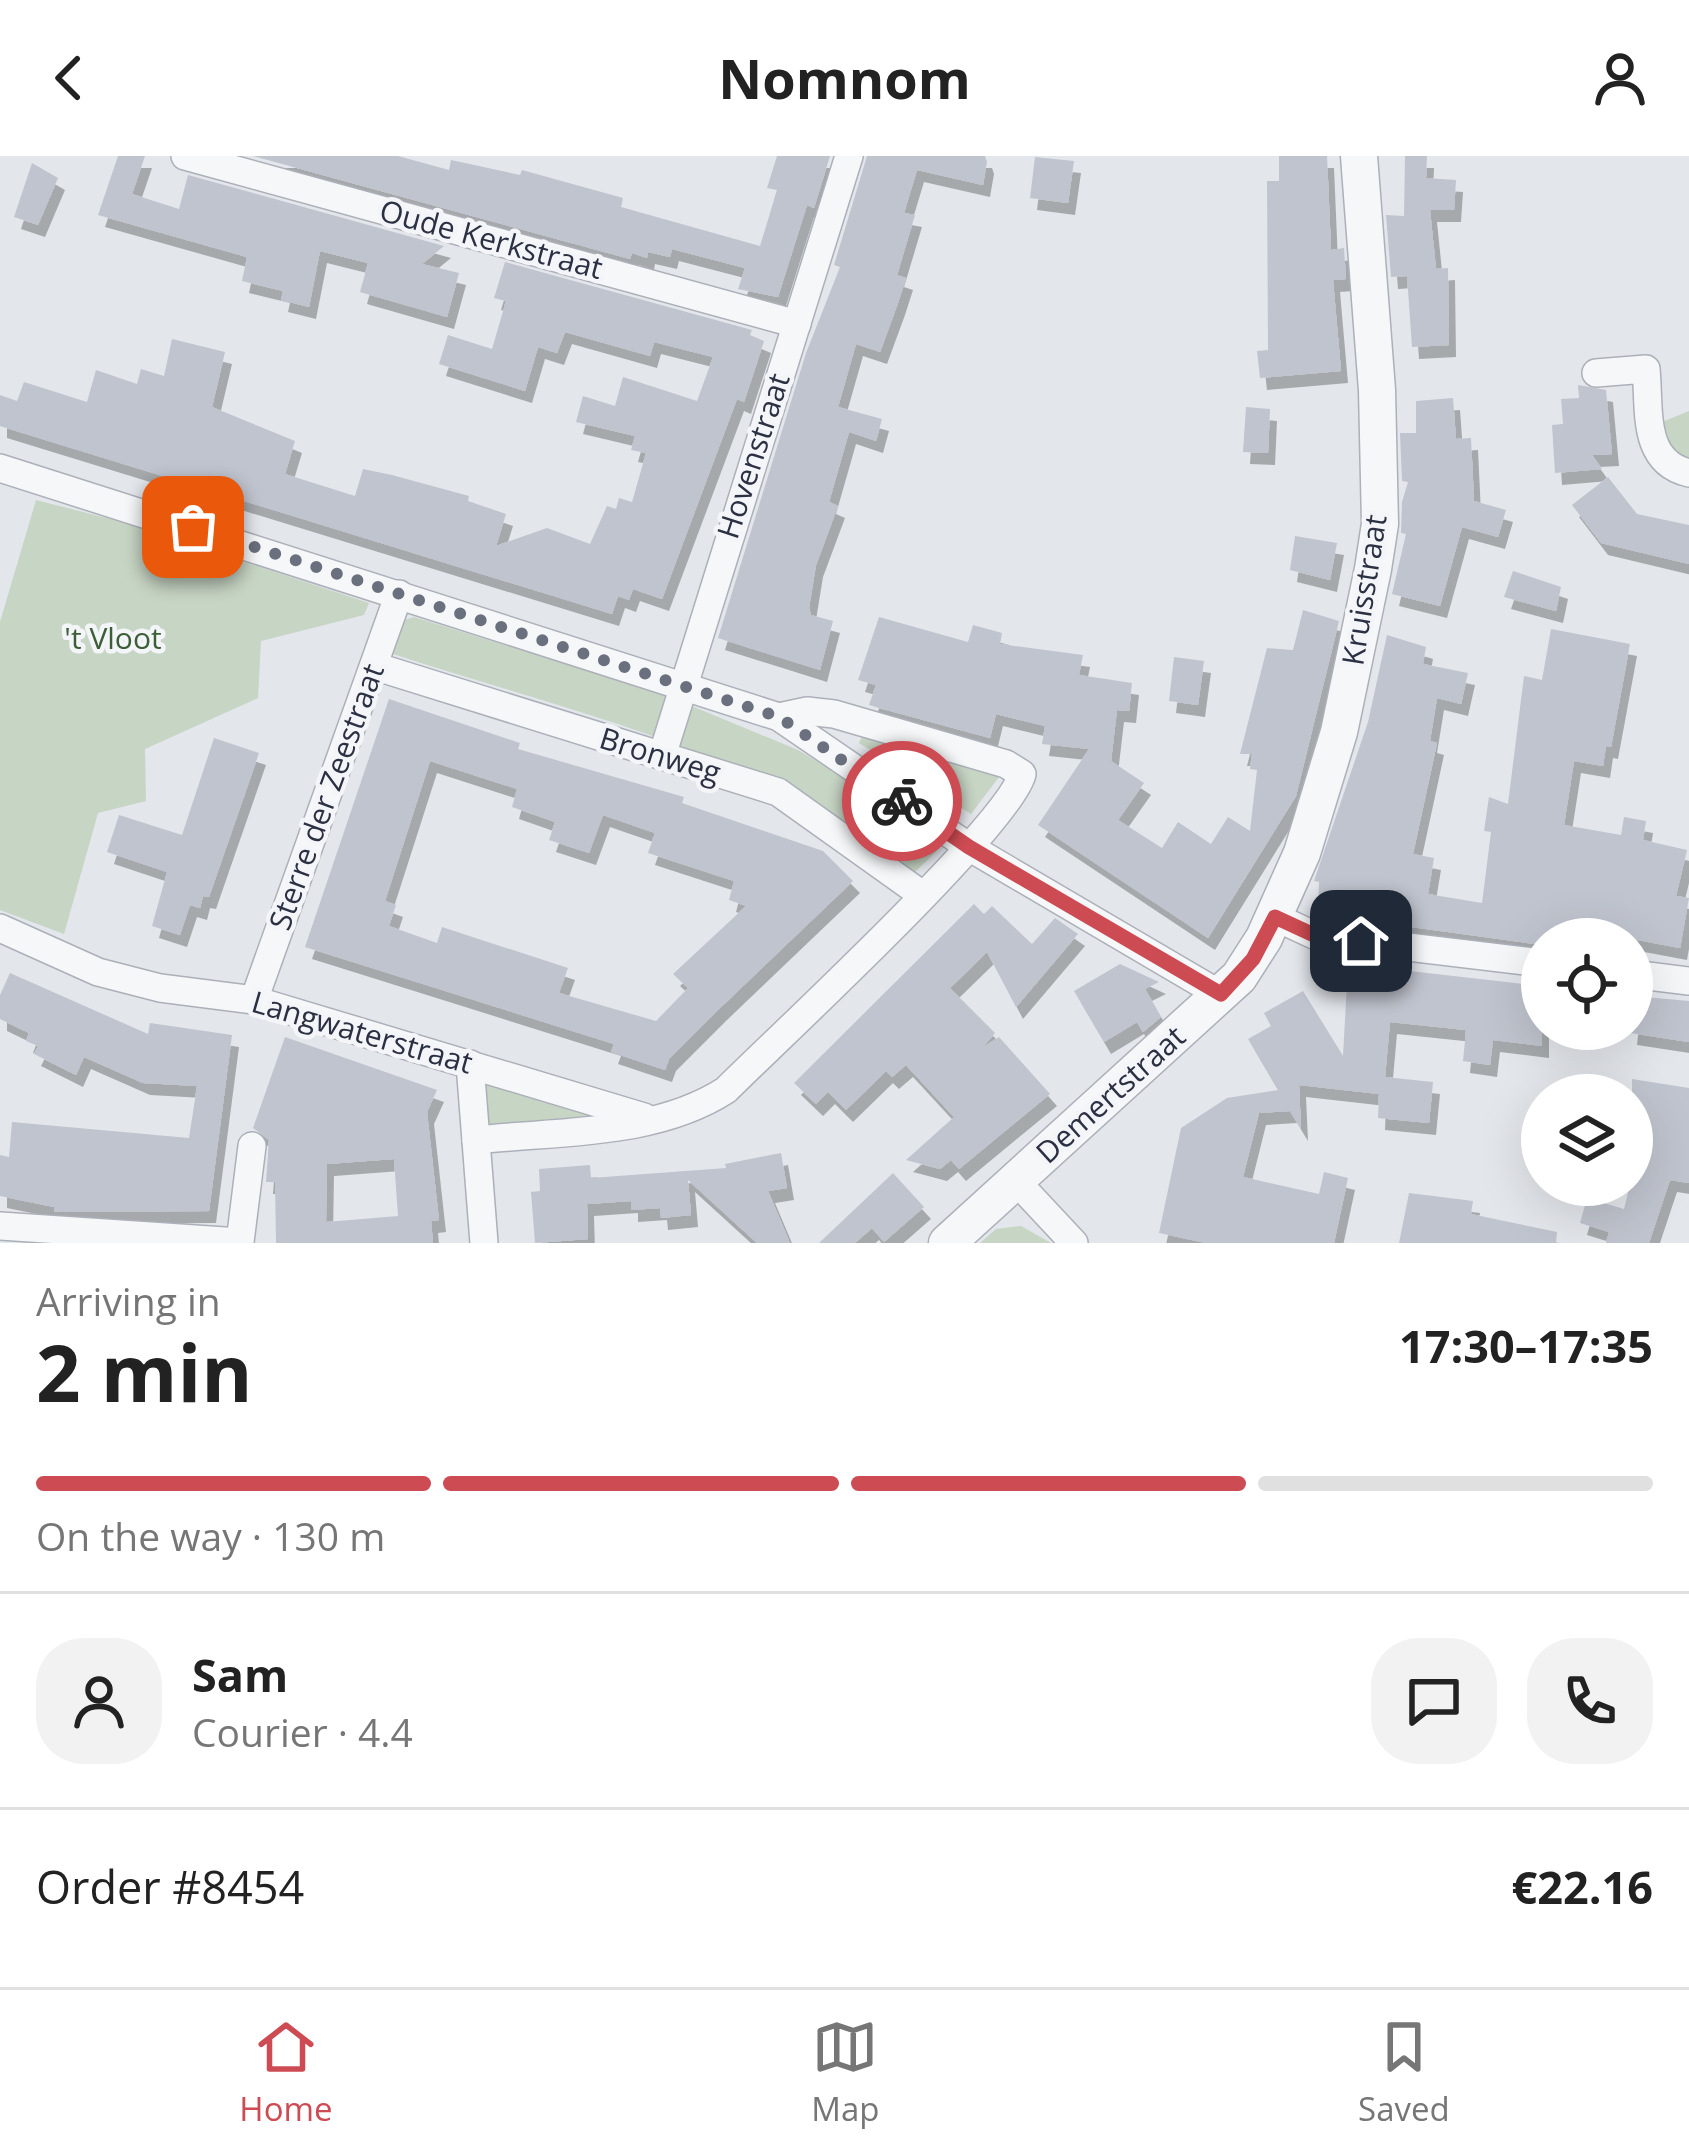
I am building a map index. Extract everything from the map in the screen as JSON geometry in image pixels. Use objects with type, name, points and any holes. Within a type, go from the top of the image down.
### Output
[{"type":"street","name":"Oude Kerkstraat","points":[[184,156],[797,324]]},
{"type":"street","name":"Hovenstraat","points":[[662,756],[681,682],[849,156]]},
{"type":"street","name":"Kruisstraat","points":[[1270,927],[1302,853],[1339,732],[1380,524],[1377,390],[1359,156]]},
{"type":"street","points":[[1596,373],[1646,369],[1656,454],[1668,467],[1689,473]]},
{"type":"street","points":[[0,468],[779,717],[969,847],[1221,994]]},
{"type":"street","name":"Sterre der Zeestraat","points":[[254,1000],[400,594]]},
{"type":"street","name":"Bronweg","points":[[374,666],[778,792],[921,894]]},
{"type":"street","points":[[476,1140],[657,1120],[693,1111],[726,1090],[969,847],[1019,787],[1022,774],[1006,764],[834,714],[807,711],[779,717]]},
{"type":"street","points":[[1270,927],[1521,960]]},
{"type":"street","name":"Demertstraat","points":[[947,1243],[1221,994],[1270,927]]},
{"type":"street","name":"Langwaterstraat","points":[[0,928],[98,972],[160,988],[254,1000],[657,1120]]},
{"type":"street","points":[[1653,977],[1689,981]]},
{"type":"street","points":[[470,1064],[484,1243]]},
{"type":"street","points":[[0,1226],[240,1241],[252,1146]]},
{"type":"street","points":[[1016,1181],[1074,1243]]},
{"type":"green space","points":[[1689,411],[1689,462],[1669,454],[1662,422]]},
{"type":"green space","name":"'t Vloot","points":[[36,500],[130,524],[369,603],[364,615],[261,641],[258,698],[145,749],[146,801],[98,813],[64,934],[0,910],[0,622]]},
{"type":"green space","points":[[414,617],[665,695],[798,750],[940,834],[940,848],[913,874],[857,832],[796,796],[730,766],[593,716],[387,652],[404,620]]},
{"type":"green space","points":[[863,735],[996,770],[999,777],[971,814],[859,743]]},
{"type":"green space","points":[[476,1070],[640,1119],[480,1134]]},
{"type":"green space","points":[[1021,1226],[1051,1243],[980,1243],[996,1229]]},
{"type":"building","points":[[118,156],[145,156],[132,194],[179,209],[188,175],[444,246],[422,264],[459,273],[447,317],[360,292],[368,263],[320,251],[309,307],[281,300],[283,291],[242,281],[247,257],[98,215]]},
{"type":"building","points":[[253,156],[398,156],[449,170],[451,160],[520,175],[522,170],[623,198],[621,207],[760,246],[777,190],[767,188],[777,156],[830,156],[814,208],[807,205],[778,297],[738,289],[745,268],[672,249],[670,257],[648,252],[647,258],[632,253],[630,259]]},
{"type":"building","points":[[867,156],[985,156],[987,162],[983,185],[917,170],[904,213],[915,215],[897,275],[906,278],[898,303],[880,352],[856,344],[838,407],[882,419],[876,441],[849,432],[829,502],[838,506],[816,565],[809,608],[811,615],[833,621],[820,670],[718,638],[806,353],[840,267],[834,265]]},
{"type":"building","points":[[1279,156],[1327,156],[1331,250],[1344,248],[1346,279],[1333,280],[1341,371],[1260,378],[1257,351],[1268,350],[1267,181],[1279,181]]},
{"type":"building","points":[[1405,156],[1427,156],[1426,178],[1456,180],[1454,210],[1430,210],[1436,269],[1448,268],[1449,345],[1412,347],[1407,276],[1391,277],[1386,215],[1404,216]]},
{"type":"building","points":[[1035,157],[1074,161],[1068,203],[1030,198]]},
{"type":"building","points":[[32,163],[58,178],[38,225],[14,217]]},
{"type":"building","points":[[505,262],[752,330],[750,335],[764,341],[744,402],[737,399],[662,599],[633,589],[629,600],[618,596],[612,614],[0,426],[0,395],[17,401],[24,382],[87,402],[96,370],[137,384],[141,369],[164,376],[172,339],[225,352],[212,407],[295,441],[285,474],[355,496],[363,469],[469,496],[468,501],[506,514],[496,546],[547,528],[590,544],[607,506],[616,509],[619,498],[632,502],[646,453],[631,450],[635,436],[576,422],[583,396],[615,406],[623,377],[697,401],[713,357],[654,342],[650,356],[565,332],[557,353],[538,347],[525,391],[439,364],[448,335],[492,349],[506,301],[494,298]]},
{"type":"building","points":[[1578,385],[1606,390],[1612,454],[1592,455],[1602,469],[1555,473],[1552,425],[1563,424],[1561,399],[1579,398]]},
{"type":"building","points":[[1453,398],[1456,439],[1471,438],[1474,501],[1506,510],[1498,537],[1462,527],[1440,606],[1392,594],[1406,534],[1401,533],[1402,502],[1408,482],[1402,481],[1400,433],[1416,433],[1416,401]]},
{"type":"building","points":[[1246,407],[1270,409],[1268,453],[1243,452]]},
{"type":"building","points":[[1608,477],[1637,514],[1689,525],[1689,564],[1601,543],[1572,505]]},
{"type":"building","points":[[1295,536],[1337,543],[1330,580],[1290,570]]},
{"type":"building","points":[[1513,571],[1561,587],[1556,611],[1504,597]]},
{"type":"building","points":[[1303,610],[1339,621],[1296,796],[1208,938],[1038,825],[1089,749],[1042,744],[1045,726],[996,714],[990,738],[879,708],[869,705],[876,685],[858,680],[879,617],[968,642],[973,625],[1002,633],[1000,644],[1083,655],[1079,675],[1132,683],[1129,711],[1117,710],[1111,761],[1144,783],[1118,820],[1162,848],[1178,822],[1211,844],[1228,817],[1250,831],[1257,770],[1250,769],[1252,754],[1240,754],[1267,648],[1293,650]]},
{"type":"building","points":[[1551,629],[1630,644],[1611,747],[1606,746],[1603,766],[1574,761],[1564,825],[1621,835],[1624,817],[1646,821],[1643,840],[1687,850],[1676,896],[1689,898],[1680,948],[1653,943],[1653,918],[1521,918],[1521,942],[1375,922],[1318,905],[1319,882],[1314,881],[1368,722],[1387,635],[1426,647],[1423,664],[1468,673],[1461,704],[1437,698],[1430,741],[1437,743],[1413,854],[1434,858],[1428,894],[1482,903],[1491,832],[1484,831],[1489,797],[1508,804],[1524,676],[1542,680]]},
{"type":"building","points":[[1174,657],[1204,661],[1198,705],[1169,701]]},
{"type":"building","points":[[389,699],[520,743],[518,749],[684,797],[682,803],[823,851],[853,881],[669,1059],[665,1070],[611,1052],[614,1044],[305,947]],"holes":[[[430,761],[517,789],[512,807],[555,822],[549,840],[589,853],[603,815],[655,833],[648,853],[734,881],[729,900],[746,906],[673,974],[688,988],[656,1021],[559,993],[568,968],[442,927],[437,943],[389,926],[396,905],[385,901]]]},
{"type":"building","points":[[214,738],[259,753],[209,897],[203,896],[200,908],[190,905],[180,935],[152,926],[167,872],[107,852],[119,815],[182,835]]},
{"type":"building","points":[[974,904],[984,914],[992,906],[1032,944],[1055,918],[1078,934],[1016,1007],[987,952],[950,988],[995,1033],[982,1048],[999,1037],[1050,1094],[959,1169],[951,1160],[940,1169],[906,1160],[954,1117],[906,1065],[892,1077],[886,1071],[846,1110],[828,1092],[816,1104],[794,1083]]},
{"type":"building","points":[[1120,964],[1159,982],[1145,989],[1161,1017],[1143,1032],[1137,1022],[1104,1042],[1074,991]]},
{"type":"building","points":[[1348,964],[1521,984],[1521,1043],[1493,1040],[1490,1065],[1463,1061],[1466,1030],[1390,1022],[1385,1077],[1433,1082],[1429,1123],[1378,1118],[1379,1094],[1299,1085],[1301,1129],[1290,1111],[1259,1113],[1243,1177],[1319,1194],[1324,1172],[1348,1178],[1334,1243],[1206,1243],[1159,1233],[1181,1128],[1227,1098],[1278,1090],[1248,1039],[1271,1026],[1264,1013],[1303,991],[1343,1056]]},
{"type":"building","points":[[10,973],[148,1034],[150,1023],[232,1035],[209,1211],[54,1212],[54,1207],[0,1196],[0,1155],[9,1157],[12,1122],[189,1138],[197,1086],[143,1083],[84,1057],[76,1075],[34,1054],[38,1046],[26,1041],[29,1033],[0,1019],[0,995]]},
{"type":"building","points":[[1653,998],[1689,1001],[1689,1042],[1653,1037]]},
{"type":"building","points":[[285,1037],[437,1090],[427,1112],[439,1220],[431,1221],[433,1243],[276,1243],[275,1182],[266,1182],[269,1140],[253,1128]],"holes":[[[394,1159],[398,1216],[326,1222],[327,1164]]]},
{"type":"building","points":[[1653,1082],[1689,1088],[1689,1183],[1670,1180],[1649,1243],[1606,1243],[1609,1232],[1580,1223],[1585,1206],[1653,1206]]},
{"type":"building","points":[[781,1153],[787,1188],[768,1191],[790,1243],[757,1243],[688,1180],[691,1215],[661,1218],[660,1208],[631,1210],[631,1201],[587,1204],[588,1239],[535,1243],[531,1192],[540,1191],[539,1169],[590,1165],[591,1178],[726,1168],[725,1164]]},
{"type":"building","points":[[893,1173],[924,1207],[884,1242],[872,1228],[855,1243],[819,1243]]},
{"type":"building","points":[[1409,1193],[1473,1201],[1471,1214],[1557,1232],[1556,1243],[1399,1243]]},
{"type":"way so far","points":[[193,527],[779,717],[902,801]]},
{"type":"route","points":[[902,801],[969,847],[1221,994],[1253,959],[1275,917],[1316,936],[1361,941]]}]
